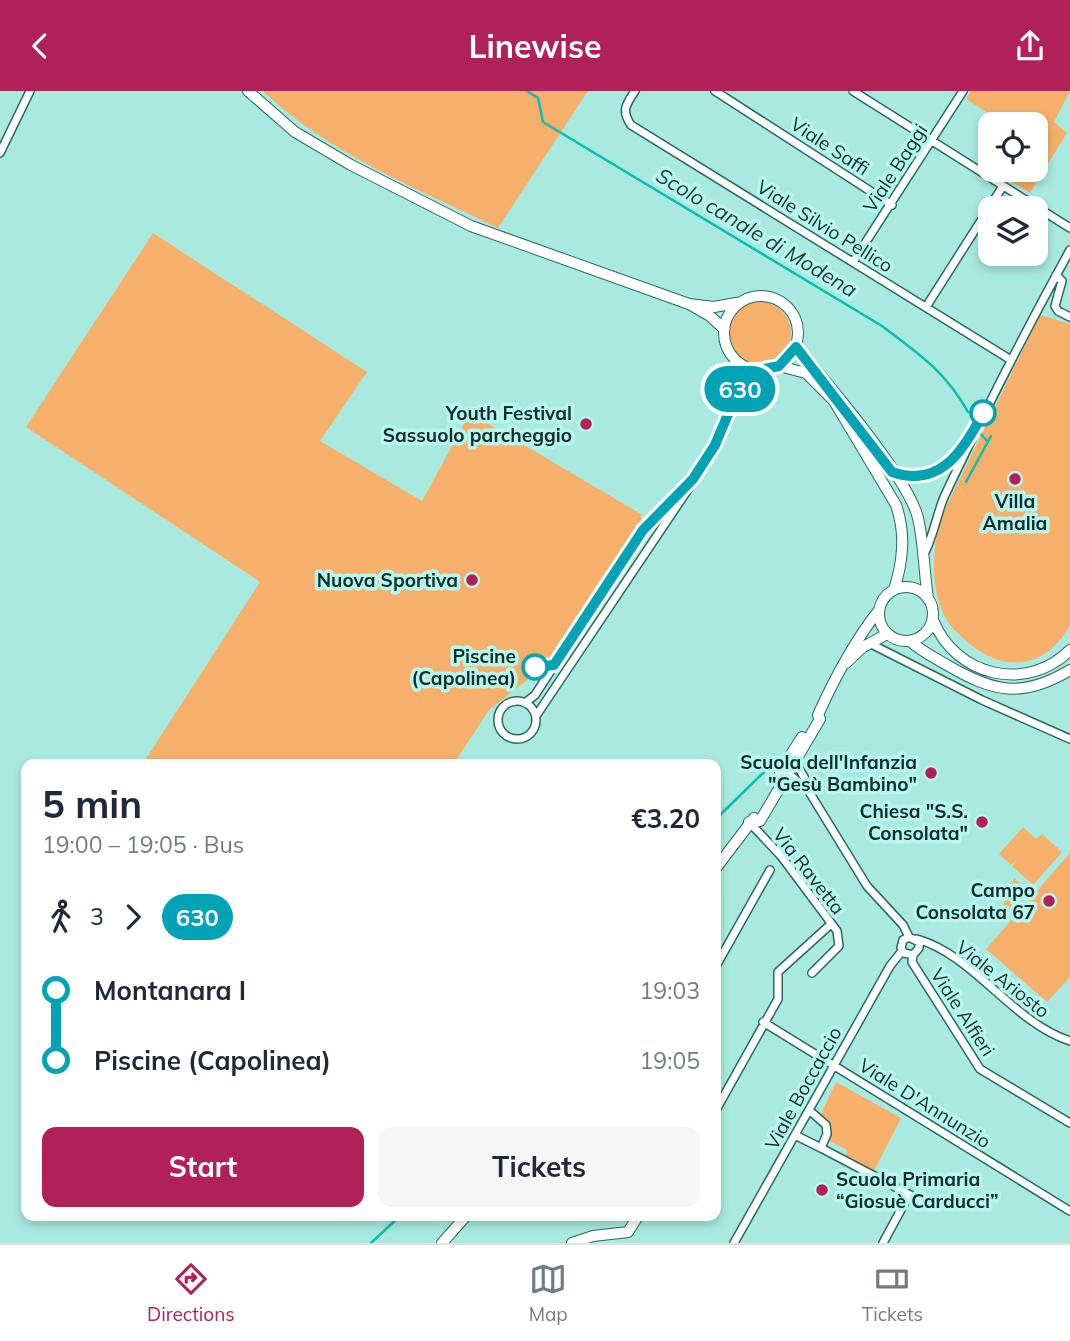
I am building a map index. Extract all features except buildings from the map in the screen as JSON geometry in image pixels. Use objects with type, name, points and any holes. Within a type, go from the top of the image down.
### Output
[{"type":"main road","points":[[248,91],[262,107],[317,145],[471,226],[688,304],[710,316],[723,328]]},
{"type":"main road","points":[[688,304],[714,307],[761,295],[783,303],[797,323],[796,347],[779,366]]},
{"type":"main road","points":[[738,303],[731,310],[723,328],[723,339],[734,360],[758,370],[779,366],[806,373],[834,401],[896,505],[902,522],[903,542],[894,590]]},
{"type":"main road","points":[[796,347],[892,472],[918,517],[928,599],[933,620],[946,641],[965,659],[983,670],[1004,675],[1038,672],[1056,664],[1070,650]]},
{"type":"main road","points":[[721,861],[749,822],[760,821],[855,641],[887,595],[894,590],[913,588],[928,599]]},
{"type":"main road","points":[[879,610],[882,627],[887,634],[898,640],[910,641],[975,681],[1000,689],[1024,690],[1049,683],[1070,670]]},
{"type":"main road","points":[[910,641],[925,634],[933,620]]},
{"type":"main road","points":[[840,668],[869,643],[887,634]]},
{"type":"main road","points":[[785,771],[795,761],[820,719],[818,715]]},
{"type":"main road","points":[[442,1243],[462,1221]]},
{"type":"main road","points":[[572,1243],[593,1236],[628,1232],[635,1221]]},
{"type":"street","points":[[0,153],[30,91]]},
{"type":"street","name":"Viale Silvio Pellico","points":[[635,91],[626,105],[625,116],[631,125],[1011,360]]},
{"type":"street","name":"Viale Saffi","points":[[715,91],[892,205]]},
{"type":"street","points":[[853,91],[1070,228]]},
{"type":"street","name":"Viale Baggi","points":[[853,262],[963,91]]},
{"type":"street","points":[[926,307],[1003,186]]},
{"type":"street","points":[[922,555],[928,549],[937,512],[978,424],[1070,250]]},
{"type":"street","points":[[1056,275],[1062,281],[1055,306],[1058,311],[1070,317]]},
{"type":"street","points":[[734,360],[737,393]]},
{"type":"street","points":[[536,716],[525,703],[514,701],[501,709],[497,720],[502,734],[510,739],[523,739],[533,731],[536,716],[715,445],[737,393],[758,370]]},
{"type":"street","points":[[892,472],[916,477],[939,472],[952,461],[978,424]]},
{"type":"street","points":[[525,703],[535,695],[643,530],[693,479]]},
{"type":"street","points":[[869,643],[982,700],[1070,739]]},
{"type":"street","points":[[795,761],[809,786],[808,790]]},
{"type":"street","points":[[785,771],[808,790],[867,885],[903,925],[919,949],[914,955],[902,951]]},
{"type":"street","name":"Via Ravetta","points":[[749,822],[781,856],[837,930],[839,946],[812,973]]},
{"type":"street","points":[[721,957],[770,870]]},
{"type":"street","points":[[721,1101],[778,999],[778,972],[831,924]]},
{"type":"street","name":"Viale Boccaccio","points":[[734,1243],[833,1065],[902,951],[902,942],[913,938]]},
{"type":"street","name":"Viale Ariosto","points":[[913,938],[932,944],[992,988],[1029,1021],[1051,1035],[1070,1041]]},
{"type":"street","name":"Viale Alfieri","points":[[914,955],[912,962],[980,1069],[1070,1123]]},
{"type":"street","name":"Viale D'Annunzio","points":[[763,1022],[1070,1211]]},
{"type":"street","points":[[808,1110],[826,1125],[827,1134],[821,1148]]},
{"type":"street","points":[[795,1135],[920,1200]]},
{"type":"street","points":[[883,1243],[909,1195]]},
{"type":"shaded area","points":[[263,91],[588,91],[498,228],[405,184],[344,151],[288,113]]},
{"type":"shaded area","points":[[971,91],[1070,91],[1054,122],[1067,133],[1048,164],[1048,112],[986,112],[966,99]]},
{"type":"shaded area","points":[[1012,182],[1037,182],[1030,193]]},
{"type":"shaded area","points":[[153,233],[367,372],[320,441],[422,501],[470,413],[641,514],[643,536],[574,643],[489,710],[457,759],[146,759],[260,582],[26,427]]},
{"type":"shaded area","points":[[760,302],[782,311],[791,333],[782,355],[760,364],[738,355],[729,333],[738,311]]},
{"type":"shaded area","points":[[1040,315],[1070,324],[1070,626],[1047,652],[1034,659],[1006,662],[977,649],[963,638],[945,617],[937,593],[934,554],[941,517]]},
{"type":"shaded area","points":[[1023,827],[1036,839],[1042,834],[1062,852],[1033,885],[1012,866],[1016,861],[1011,865],[999,854]]},
{"type":"shaded area","name":"Campo Consolata 67","points":[[1070,853],[1070,977],[1047,1002],[986,949]]},
{"type":"shaded area","points":[[1014,878],[1025,888],[1005,917],[1000,913]]},
{"type":"shaded area","points":[[836,1082],[901,1118],[874,1171],[845,1156],[847,1150],[829,1141],[830,1125],[821,1114]]},
{"type":"waterway","name":"Scolo canale di Modena","points":[[527,91],[538,98],[543,122],[882,326],[940,374],[968,412]]},
{"type":"waterway","points":[[980,433],[988,442]]},
{"type":"waterway","points":[[966,482],[991,436]]},
{"type":"waterway","points":[[721,814],[767,769]]},
{"type":"waterway","points":[[371,1243],[395,1221]]},
{"type":"bus line","name":"630","points":[[535,667],[554,665],[643,530],[690,479],[693,479],[715,445],[737,393],[758,370],[779,366],[789,358],[796,347],[830,387],[892,472],[925,477],[946,468],[958,454],[983,413]]},
{"type":"place","name":"Youth Festival Sassuolo parcheggio","points":[[586,424]]},
{"type":"place","name":"Villa Amalia","points":[[1015,479]]},
{"type":"place","name":"Nuova Sportiva","points":[[472,580]]},
{"type":"place","name":"Piscine (Capolinea)","points":[[535,667]]},
{"type":"place","name":"Scuola dell'Infanzia \"Gesù Bambino\"","points":[[931,773]]},
{"type":"place","name":"Chiesa \"S.S. Consolata\"","points":[[982,822]]},
{"type":"place","name":"Campo Consolata 67","points":[[1049,901]]},
{"type":"place","name":"Scuola Primaria “Giosuè Carducci”","points":[[822,1190]]}]
